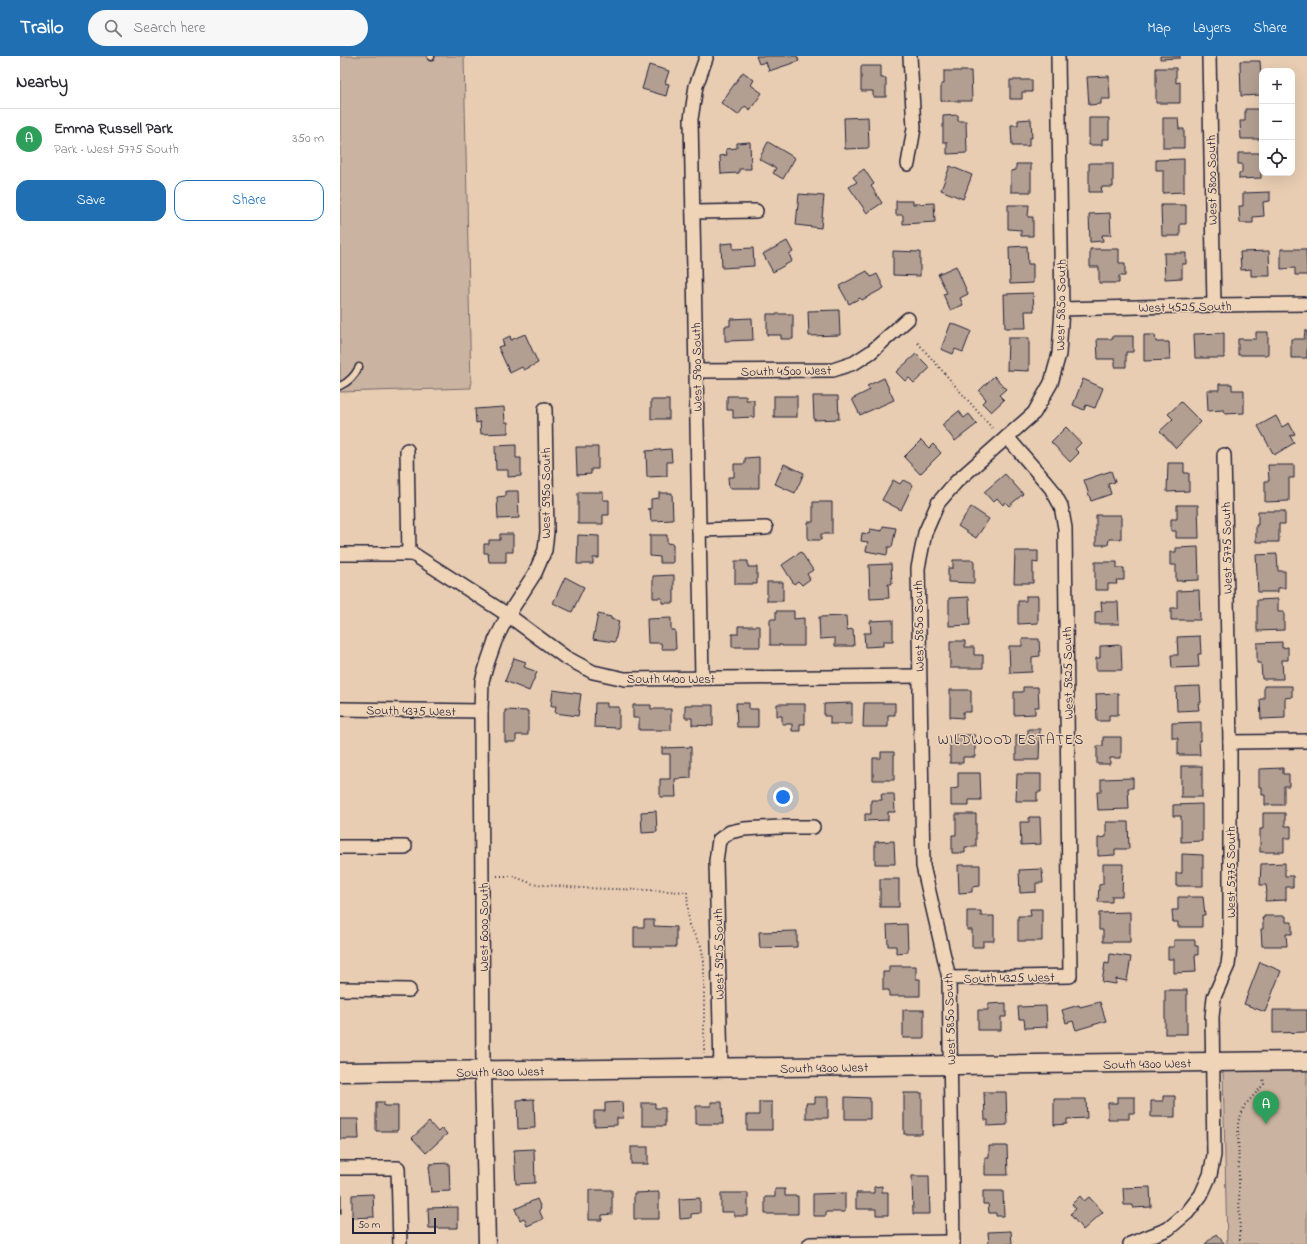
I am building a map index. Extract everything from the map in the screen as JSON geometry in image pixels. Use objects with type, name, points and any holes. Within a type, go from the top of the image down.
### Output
[{"type":"main road","name":"South 4300 West","points":[[340,1072],[1307,1061]]},
{"type":"street","points":[[908,164],[914,128],[910,56]]},
{"type":"street","name":"West 5850 South","points":[[953,1243],[949,978],[923,866],[918,568],[925,533],[938,503],[956,482],[1034,413],[1051,382],[1060,354],[1062,309],[1058,56]]},
{"type":"street","name":"West 5800 South","points":[[1209,56],[1214,304]]},
{"type":"street","name":"West 5900 South","points":[[702,678],[691,119],[696,86],[706,57]]},
{"type":"street","points":[[693,212],[756,211]]},
{"type":"street","name":"West 4525 South","points":[[1062,309],[1214,304],[1307,304]]},
{"type":"street","name":"South 4500 West","points":[[696,371],[833,370],[854,363],[871,352],[908,319]]},
{"type":"street","name":"West 5950 South","points":[[508,615],[535,573],[545,550],[547,532],[545,409]]},
{"type":"street","name":"West 5825 South","points":[[1007,437],[1051,488],[1061,506],[1065,528],[1070,976]]},
{"type":"street","points":[[407,450],[409,554]]},
{"type":"street","name":"West 5775 South","points":[[1130,1244],[1168,1229],[1187,1213],[1201,1195],[1210,1175],[1214,1155],[1212,1017],[1214,997],[1228,965],[1230,947],[1230,742],[1224,455]]},
{"type":"street","points":[[699,530],[766,528]]},
{"type":"street","name":"South 4400 West","points":[[340,554],[413,554],[508,615],[565,657],[592,672],[625,679],[919,676]]},
{"type":"street","name":"West 6000 South","points":[[487,1244],[483,1071],[482,681],[495,641],[508,615]]},
{"type":"street","name":"South 4375 West","points":[[340,708],[481,711]]},
{"type":"street","points":[[1230,742],[1307,741]]},
{"type":"street","name":"West 5925 South","points":[[712,1068],[716,861],[719,840],[730,832],[744,829],[813,827]]},
{"type":"street","points":[[340,848],[405,847]]},
{"type":"street","name":"South 4325 West","points":[[949,978],[1070,976]]},
{"type":"street","points":[[340,989],[409,990]]},
{"type":"street","points":[[340,1168],[398,1168],[400,1244]]},
{"type":"street","points":[[810,1244],[953,1243]]},
{"type":"lane","points":[[340,386],[355,375],[359,367]]},
{"type":"path","points":[[918,343],[992,428]]},
{"type":"path","points":[[497,876],[513,876],[533,884],[541,885],[686,892],[689,925],[701,946],[704,960],[712,1068]]},
{"type":"path","points":[[1240,1244],[1238,1122],[1245,1105],[1264,1084],[1263,1077]]},
{"type":"shaded area","points":[[340,56],[464,56],[471,388],[340,392]]},
{"type":"shaded area","points":[[1307,1069],[1307,1244],[1227,1244],[1223,1070]]},
{"type":"building","points":[[756,56],[797,56],[799,61],[769,71],[766,62],[759,64]]},
{"type":"building","points":[[1160,56],[1180,56],[1180,58],[1160,59]]},
{"type":"building","points":[[1240,61],[1260,61],[1259,95],[1241,96]]},
{"type":"building","points":[[649,65],[669,71],[665,83],[669,84],[666,96],[642,89]]},
{"type":"building","points":[[861,66],[881,66],[881,78],[886,78],[886,97],[873,97],[873,91],[861,91]]},
{"type":"building","points":[[1156,68],[1176,68],[1176,83],[1180,82],[1180,103],[1156,103]]},
{"type":"building","points":[[944,71],[971,71],[972,101],[941,101],[941,84],[944,84]]},
{"type":"building","points":[[743,72],[754,80],[751,85],[762,93],[750,110],[745,106],[738,115],[721,103]]},
{"type":"building","points":[[1109,76],[1110,99],[1101,99],[1101,104],[1089,105],[1087,77]]},
{"type":"building","points":[[1010,80],[1032,80],[1032,92],[1022,92],[1022,99],[1010,99]]},
{"type":"building","points":[[1245,109],[1259,109],[1259,139],[1241,139],[1240,121],[1245,121]]},
{"type":"building","points":[[958,115],[958,121],[966,121],[967,153],[947,154],[947,142],[943,142],[943,116]]},
{"type":"building","points":[[868,117],[869,148],[845,149],[844,118]]},
{"type":"building","points":[[1089,118],[1109,118],[1109,139],[1102,139],[1102,145],[1089,145]]},
{"type":"building","points":[[1163,118],[1178,118],[1179,129],[1184,129],[1184,148],[1163,148]]},
{"type":"building","points":[[1031,119],[1032,138],[1029,138],[1029,146],[1012,146],[1011,125],[1018,125],[1018,120]]},
{"type":"building","points":[[750,142],[751,169],[739,169],[739,173],[721,174],[720,156],[727,155],[726,149],[737,148],[737,143]]},
{"type":"building","points":[[768,142],[795,158],[783,179],[773,173],[776,168],[759,159]]},
{"type":"building","points":[[1238,153],[1259,153],[1259,176],[1261,176],[1261,178],[1239,179],[1239,173],[1242,173],[1242,164],[1238,164]]},
{"type":"building","points":[[1184,159],[1184,192],[1163,193],[1163,170],[1156,170],[1156,160]]},
{"type":"building","points":[[1089,163],[1113,163],[1113,187],[1101,187],[1102,192],[1089,192]]},
{"type":"building","points":[[1016,164],[1031,164],[1031,192],[1011,192],[1011,171],[1016,170]]},
{"type":"building","points":[[950,166],[972,175],[963,199],[941,190]]},
{"type":"building","points":[[864,169],[874,184],[871,186],[882,203],[867,213],[849,187],[857,182],[853,177]]},
{"type":"building","points":[[1270,192],[1270,201],[1263,202],[1264,216],[1253,217],[1253,223],[1240,223],[1239,206],[1243,206],[1243,193]]},
{"type":"building","points":[[799,194],[824,196],[821,228],[796,225]]},
{"type":"building","points":[[896,201],[913,201],[913,204],[934,203],[935,222],[903,224],[903,215],[896,215]]},
{"type":"building","points":[[1008,205],[1029,205],[1028,217],[1033,217],[1033,236],[1021,236],[1021,230],[1008,229]]},
{"type":"building","points":[[1161,205],[1186,205],[1186,224],[1180,224],[1180,236],[1162,236]]},
{"type":"building","points":[[1110,213],[1111,235],[1102,235],[1103,241],[1090,242],[1089,214]]},
{"type":"building","points":[[787,241],[793,252],[789,254],[792,261],[773,272],[763,254]]},
{"type":"building","points":[[733,243],[733,249],[753,248],[754,266],[722,268],[721,244]]},
{"type":"building","points":[[1027,246],[1028,264],[1033,264],[1033,283],[1010,284],[1009,247]]},
{"type":"building","points":[[1090,249],[1119,249],[1119,263],[1125,263],[1125,276],[1119,276],[1119,283],[1099,283],[1099,267],[1090,267]]},
{"type":"building","points":[[1281,249],[1306,249],[1307,275],[1295,275],[1295,268],[1281,269]]},
{"type":"building","points":[[893,251],[920,252],[920,276],[893,275]]},
{"type":"building","points":[[1269,251],[1270,276],[1251,276],[1251,269],[1241,270],[1240,252]]},
{"type":"building","points":[[1164,253],[1186,253],[1186,264],[1182,264],[1182,278],[1165,279]]},
{"type":"building","points":[[956,266],[968,294],[960,298],[963,305],[950,310],[943,294],[947,293],[938,274]]},
{"type":"building","points":[[867,271],[871,277],[877,274],[884,288],[862,300],[860,298],[849,304],[839,286]]},
{"type":"building","points":[[1033,293],[1034,311],[1025,311],[1026,328],[1005,328],[1004,294]]},
{"type":"building","points":[[839,310],[840,335],[809,336],[808,311]]},
{"type":"building","points":[[767,314],[793,314],[793,339],[781,339],[781,335],[767,335]]},
{"type":"building","points":[[752,318],[753,340],[725,341],[725,326],[730,326],[730,319]]},
{"type":"building","points":[[951,323],[971,331],[963,352],[955,349],[953,354],[941,349]]},
{"type":"building","points":[[1305,331],[1307,331],[1307,358],[1291,358],[1291,339],[1304,339]]},
{"type":"building","points":[[1256,332],[1268,332],[1268,355],[1238,355],[1238,339],[1256,339]]},
{"type":"building","points":[[1224,333],[1224,358],[1195,358],[1194,334]]},
{"type":"building","points":[[525,334],[538,363],[524,370],[522,367],[510,373],[498,347],[504,345],[502,340],[510,336],[511,340]]},
{"type":"building","points":[[1144,335],[1155,335],[1156,342],[1169,342],[1170,360],[1144,361]]},
{"type":"building","points":[[1113,336],[1133,336],[1133,352],[1126,352],[1126,367],[1115,367],[1115,359],[1098,359],[1097,339],[1113,339]]},
{"type":"building","points":[[1008,338],[1029,338],[1029,371],[1007,370]]},
{"type":"building","points":[[916,354],[930,368],[914,383],[909,378],[905,381],[896,372]]},
{"type":"building","points":[[994,376],[1006,389],[999,395],[1004,400],[991,412],[982,403],[986,399],[979,391]]},
{"type":"building","points":[[884,378],[894,400],[860,415],[852,399],[870,390],[867,386]]},
{"type":"building","points":[[1083,379],[1103,388],[1095,408],[1086,405],[1084,410],[1073,405]]},
{"type":"building","points":[[1219,384],[1232,384],[1232,390],[1244,390],[1244,413],[1225,414],[1224,410],[1208,411],[1207,390],[1219,390]]},
{"type":"building","points":[[727,396],[746,396],[746,400],[754,400],[754,417],[733,418],[733,410],[727,410]]},
{"type":"building","points":[[774,396],[797,396],[797,417],[774,417]]},
{"type":"building","points":[[813,396],[838,396],[839,419],[814,420]]},
{"type":"building","points":[[651,400],[669,400],[669,419],[651,419]]},
{"type":"building","points":[[1181,402],[1201,422],[1176,448],[1160,431],[1173,419],[1168,414]]},
{"type":"building","points":[[504,407],[505,422],[508,422],[508,433],[481,434],[480,422],[476,423],[475,409]]},
{"type":"building","points":[[959,411],[964,418],[969,414],[977,424],[955,441],[942,425]]},
{"type":"building","points":[[1276,416],[1282,427],[1289,423],[1295,434],[1290,436],[1294,443],[1274,455],[1258,426]]},
{"type":"building","points":[[1066,427],[1081,443],[1075,449],[1079,453],[1070,462],[1051,442]]},
{"type":"building","points":[[921,440],[929,448],[933,444],[941,453],[920,474],[904,457]]},
{"type":"building","points":[[516,445],[516,458],[521,458],[521,476],[508,477],[508,470],[496,470],[495,446]]},
{"type":"building","points":[[576,447],[598,447],[598,469],[591,469],[591,474],[577,475]]},
{"type":"building","points":[[671,449],[672,462],[667,462],[667,476],[647,477],[646,451]]},
{"type":"building","points":[[759,457],[759,488],[729,488],[728,477],[734,477],[734,464],[745,464],[745,458]]},
{"type":"building","points":[[1168,463],[1184,463],[1184,473],[1189,473],[1189,491],[1167,492]]},
{"type":"building","points":[[784,464],[804,473],[795,493],[775,484]]},
{"type":"building","points":[[1268,465],[1294,465],[1294,478],[1289,478],[1289,501],[1265,502],[1265,481],[1269,481]]},
{"type":"building","points":[[1111,471],[1115,482],[1108,484],[1111,494],[1091,501],[1084,480]]},
{"type":"building","points":[[1005,474],[1023,494],[1009,506],[1005,502],[1003,505],[997,498],[993,502],[984,492]]},
{"type":"building","points":[[893,480],[900,484],[903,480],[913,485],[901,510],[882,500]]},
{"type":"building","points":[[506,491],[518,491],[519,518],[498,519],[497,497],[506,496]]},
{"type":"building","points":[[578,492],[603,492],[603,500],[609,500],[609,515],[603,515],[603,524],[578,524]]},
{"type":"building","points":[[659,493],[672,493],[673,520],[651,521],[651,499],[659,498]]},
{"type":"building","points":[[813,502],[832,502],[832,534],[821,534],[821,540],[808,540],[808,522],[813,522]]},
{"type":"building","points":[[1177,505],[1198,505],[1199,538],[1176,538],[1176,531],[1171,531],[1171,519],[1177,519]]},
{"type":"building","points":[[971,507],[989,519],[976,538],[958,526]]},
{"type":"building","points":[[1258,511],[1285,511],[1285,524],[1279,524],[1279,542],[1256,542]]},
{"type":"building","points":[[1096,515],[1121,515],[1121,539],[1109,539],[1108,545],[1096,545]]},
{"type":"building","points":[[883,526],[896,528],[892,547],[888,547],[887,555],[866,551],[868,542],[861,541],[862,533],[869,534],[870,529],[882,531]]},
{"type":"building","points":[[500,534],[513,534],[513,552],[506,552],[506,562],[489,562],[488,553],[484,553],[484,544],[489,544],[489,540],[500,540]]},
{"type":"building","points":[[578,535],[599,536],[599,558],[593,558],[593,564],[577,564]]},
{"type":"building","points":[[650,535],[667,535],[667,543],[673,544],[673,563],[660,563],[660,557],[650,556]]},
{"type":"building","points":[[1198,547],[1199,580],[1176,581],[1176,565],[1170,565],[1170,552],[1176,552],[1176,548]]},
{"type":"building","points":[[1015,551],[1038,551],[1038,563],[1033,562],[1033,583],[1014,583]]},
{"type":"building","points":[[801,552],[813,570],[807,574],[810,579],[802,585],[798,581],[794,584],[782,565]]},
{"type":"building","points":[[1277,554],[1278,571],[1285,571],[1285,588],[1278,588],[1278,592],[1258,592],[1256,555]]},
{"type":"building","points":[[953,560],[974,560],[974,583],[948,582],[948,568],[953,568]]},
{"type":"building","points":[[735,561],[748,561],[748,567],[757,567],[757,584],[735,584]]},
{"type":"building","points":[[1095,562],[1117,562],[1117,568],[1124,568],[1124,580],[1116,580],[1117,584],[1108,584],[1108,590],[1095,590]]},
{"type":"building","points":[[891,564],[892,584],[888,584],[889,598],[870,599],[869,565]]},
{"type":"building","points":[[674,575],[674,603],[662,603],[662,598],[653,598],[653,576]]},
{"type":"building","points":[[565,577],[584,587],[572,612],[553,603]]},
{"type":"building","points":[[767,582],[783,582],[783,601],[767,601]]},
{"type":"building","points":[[1199,590],[1200,620],[1171,620],[1171,608],[1177,608],[1177,591]]},
{"type":"building","points":[[1026,596],[1038,596],[1038,623],[1018,624],[1018,601],[1026,601]]},
{"type":"building","points":[[969,597],[970,625],[949,626],[949,598]]},
{"type":"building","points":[[1278,599],[1278,612],[1284,612],[1284,630],[1257,631],[1257,600]]},
{"type":"building","points":[[1101,602],[1118,602],[1119,624],[1095,624],[1095,612],[1102,611]]},
{"type":"building","points":[[776,611],[794,611],[794,619],[804,618],[804,646],[770,645],[770,619],[776,619]]},
{"type":"building","points":[[598,614],[611,617],[611,619],[619,621],[615,642],[593,639]]},
{"type":"building","points":[[846,616],[847,630],[853,629],[854,646],[835,646],[835,638],[820,639],[819,617]]},
{"type":"building","points":[[671,618],[671,630],[675,630],[676,649],[662,649],[661,643],[648,643],[647,619]]},
{"type":"building","points":[[893,620],[893,641],[883,641],[883,646],[865,647],[864,633],[871,633],[870,621]]},
{"type":"building","points":[[738,626],[760,626],[760,647],[732,647],[732,634],[738,634]]},
{"type":"building","points":[[1200,636],[1201,654],[1198,654],[1199,667],[1172,668],[1171,655],[1178,655],[1177,637]]},
{"type":"building","points":[[1022,639],[1039,639],[1040,656],[1032,657],[1032,672],[1010,673],[1009,646],[1022,646]]},
{"type":"building","points":[[950,641],[965,641],[965,647],[974,647],[974,655],[983,655],[983,668],[950,668]]},
{"type":"building","points":[[1282,642],[1282,648],[1288,647],[1288,660],[1282,660],[1283,679],[1262,679],[1261,663],[1257,663],[1257,643]]},
{"type":"building","points":[[1121,645],[1122,670],[1096,670],[1096,658],[1100,658],[1100,646]]},
{"type":"building","points":[[514,658],[526,662],[524,667],[537,672],[529,691],[505,681]]},
{"type":"building","points":[[1200,686],[1201,703],[1198,703],[1199,710],[1177,711],[1176,687]]},
{"type":"building","points":[[1264,686],[1292,686],[1292,697],[1285,698],[1285,718],[1261,719],[1260,699],[1264,699]]},
{"type":"building","points":[[1023,687],[1038,687],[1039,707],[1035,707],[1035,714],[1014,715],[1014,692],[1023,692]]},
{"type":"building","points":[[553,690],[581,694],[578,716],[555,713],[556,706],[551,706]]},
{"type":"building","points":[[950,690],[971,690],[971,712],[963,712],[963,718],[950,717]]},
{"type":"building","points":[[1118,693],[1118,715],[1109,715],[1109,721],[1097,721],[1096,694]]},
{"type":"building","points":[[595,703],[607,703],[607,707],[619,707],[619,728],[594,727]]},
{"type":"building","points":[[736,703],[749,703],[749,709],[758,709],[758,727],[737,727]]},
{"type":"building","points":[[852,703],[852,724],[830,724],[830,716],[824,716],[824,704]]},
{"type":"building","points":[[864,703],[895,703],[895,715],[888,715],[888,727],[863,727]]},
{"type":"building","points":[[777,704],[805,704],[805,724],[800,724],[800,731],[792,731],[792,724],[782,724],[782,716],[777,716]]},
{"type":"building","points":[[633,705],[651,705],[651,709],[671,709],[671,730],[639,730],[639,718],[633,718]]},
{"type":"building","points":[[685,705],[713,705],[713,726],[692,725],[692,718],[685,718]]},
{"type":"building","points":[[505,710],[528,711],[528,735],[516,735],[516,742],[505,742]]},
{"type":"building","points":[[1201,722],[1201,740],[1199,740],[1200,755],[1178,755],[1178,738],[1172,738],[1172,723]]},
{"type":"building","points":[[1028,729],[1040,729],[1039,760],[1016,760],[1016,735],[1028,735]]},
{"type":"building","points":[[954,735],[975,735],[975,757],[963,757],[963,763],[950,763],[950,744],[954,743]]},
{"type":"building","points":[[1103,737],[1121,737],[1121,758],[1110,758],[1110,764],[1097,764],[1097,746],[1103,746]]},
{"type":"building","points":[[691,747],[691,778],[675,779],[676,797],[660,797],[660,779],[670,779],[670,754],[662,754],[662,748]]},
{"type":"building","points":[[881,752],[894,752],[894,780],[873,780],[873,758],[881,758]]},
{"type":"building","points":[[1181,766],[1202,766],[1202,797],[1181,797]]},
{"type":"building","points":[[1283,768],[1283,774],[1289,774],[1289,786],[1284,786],[1284,805],[1265,805],[1265,795],[1262,795],[1262,787],[1259,787],[1259,769]]},
{"type":"building","points":[[958,773],[980,773],[981,800],[969,800],[969,806],[951,806],[951,789],[958,788]]},
{"type":"building","points":[[1017,774],[1041,774],[1041,792],[1037,792],[1037,801],[1016,801]]},
{"type":"building","points":[[1133,778],[1133,788],[1128,788],[1129,809],[1098,810],[1097,792],[1101,792],[1101,779]]},
{"type":"building","points":[[881,794],[894,794],[895,812],[888,812],[888,820],[865,821],[865,814],[871,814],[871,800],[882,800]]},
{"type":"building","points":[[1202,804],[1202,841],[1181,842],[1181,816],[1173,816],[1173,805]]},
{"type":"building","points":[[656,811],[657,832],[642,833],[641,812]]},
{"type":"building","points":[[1263,813],[1285,813],[1285,826],[1291,826],[1291,838],[1284,838],[1284,852],[1260,852],[1260,829],[1263,829]]},
{"type":"building","points":[[956,814],[976,814],[976,847],[965,847],[965,853],[952,853],[952,835],[956,835]]},
{"type":"building","points":[[1029,817],[1040,817],[1041,844],[1021,845],[1020,822],[1029,822]]},
{"type":"building","points":[[1106,822],[1128,822],[1129,849],[1115,849],[1115,855],[1098,856],[1098,838],[1106,837]]},
{"type":"building","points":[[894,841],[895,864],[875,864],[875,842]]},
{"type":"building","points":[[1182,854],[1203,855],[1203,886],[1176,886],[1176,873],[1182,873]]},
{"type":"building","points":[[1285,863],[1285,876],[1293,876],[1293,887],[1286,887],[1286,900],[1265,901],[1267,893],[1266,885],[1260,885],[1261,864]]},
{"type":"building","points":[[1103,864],[1123,864],[1122,896],[1112,896],[1112,902],[1098,902],[1099,885],[1103,884]]},
{"type":"building","points":[[958,865],[980,865],[980,886],[972,887],[972,892],[959,893]]},
{"type":"building","points":[[1042,869],[1043,883],[1036,883],[1036,892],[1020,893],[1019,870]]},
{"type":"building","points":[[880,879],[899,879],[899,907],[880,907]]},
{"type":"building","points":[[1178,897],[1203,897],[1205,915],[1202,915],[1202,927],[1178,927],[1178,922],[1173,922],[1172,910],[1178,910]]},
{"type":"building","points":[[1030,909],[1042,909],[1042,941],[1018,941],[1018,916],[1031,916]]},
{"type":"building","points":[[967,911],[981,911],[981,916],[994,916],[994,941],[983,941],[983,947],[972,947],[972,930],[967,930]]},
{"type":"building","points":[[1130,912],[1130,942],[1103,942],[1103,930],[1099,930],[1099,913]]},
{"type":"building","points":[[1264,916],[1286,916],[1286,922],[1292,922],[1292,934],[1286,934],[1287,946],[1262,946],[1261,929],[1263,929],[1262,918],[1264,918]]},
{"type":"building","points":[[644,920],[654,920],[654,926],[676,927],[676,947],[634,947],[634,927],[644,927]]},
{"type":"building","points":[[907,924],[908,952],[896,953],[896,946],[888,946],[887,925]]},
{"type":"building","points":[[797,931],[797,947],[760,948],[759,932]]},
{"type":"building","points":[[1174,940],[1195,940],[1195,946],[1198,946],[1198,955],[1195,955],[1196,972],[1174,973],[1174,959],[1168,959],[1168,947],[1174,947]]},
{"type":"building","points":[[1110,954],[1131,957],[1127,981],[1116,979],[1116,984],[1102,982],[1105,963],[1109,964]]},
{"type":"building","points":[[1260,962],[1281,971],[1265,1012],[1244,1004]]},
{"type":"building","points":[[889,966],[916,966],[916,979],[920,979],[920,996],[889,996],[889,990],[883,990],[883,972],[889,972]]},
{"type":"building","points":[[1165,990],[1187,990],[1187,1034],[1165,1034]]},
{"type":"building","points":[[1100,1002],[1106,1021],[1076,1030],[1073,1021],[1066,1023],[1062,1010],[1079,1005],[1080,1007]]},
{"type":"building","points":[[1006,1003],[1006,1017],[1001,1017],[1001,1030],[978,1030],[978,1010],[988,1010],[988,1004]]},
{"type":"building","points":[[1046,1006],[1047,1027],[1025,1028],[1024,1019],[1019,1019],[1018,1007]]},
{"type":"building","points":[[903,1010],[924,1010],[924,1038],[903,1038]]},
{"type":"building","points":[[1273,1010],[1307,1010],[1307,1032],[1273,1033]]},
{"type":"building","points":[[984,1092],[1006,1092],[1007,1125],[988,1126],[988,1120],[985,1120]]},
{"type":"building","points":[[904,1093],[922,1093],[922,1134],[904,1134]]},
{"type":"building","points":[[1163,1096],[1175,1096],[1175,1117],[1151,1117],[1151,1101],[1163,1101]]},
{"type":"building","points":[[815,1097],[828,1097],[828,1118],[806,1118],[806,1103],[815,1103]]},
{"type":"building","points":[[845,1097],[870,1098],[870,1119],[845,1119]]},
{"type":"building","points":[[1117,1097],[1135,1097],[1135,1113],[1129,1113],[1129,1119],[1108,1119],[1108,1103],[1117,1103]]},
{"type":"building","points":[[534,1099],[535,1128],[518,1129],[517,1100]]},
{"type":"building","points":[[1054,1099],[1086,1099],[1087,1118],[1067,1119],[1067,1124],[1054,1125]]},
{"type":"building","points":[[376,1102],[384,1102],[384,1106],[398,1106],[397,1131],[376,1131]]},
{"type":"building","points":[[622,1102],[623,1118],[617,1118],[617,1125],[594,1126],[594,1111],[605,1111],[605,1103]]},
{"type":"building","points":[[711,1102],[722,1102],[723,1124],[696,1124],[696,1106],[711,1106]]},
{"type":"building","points":[[759,1102],[772,1102],[772,1130],[747,1130],[747,1115],[759,1115]]},
{"type":"building","points":[[642,1103],[655,1103],[655,1108],[665,1108],[665,1126],[642,1126]]},
{"type":"building","points":[[340,1119],[358,1119],[359,1139],[340,1139]]},
{"type":"building","points":[[429,1122],[438,1132],[442,1128],[447,1134],[426,1153],[412,1138]]},
{"type":"building","points":[[989,1146],[1007,1146],[1008,1175],[985,1175],[985,1157],[989,1157]]},
{"type":"building","points":[[631,1147],[648,1147],[648,1164],[631,1164]]},
{"type":"building","points":[[534,1149],[535,1183],[516,1184],[514,1150]]},
{"type":"building","points":[[449,1163],[450,1191],[431,1192],[429,1174],[430,1164]]},
{"type":"building","points":[[912,1176],[929,1176],[930,1214],[913,1214]]},
{"type":"building","points":[[882,1186],[882,1192],[888,1192],[888,1215],[876,1215],[876,1209],[856,1209],[856,1193],[874,1193],[874,1187]]},
{"type":"building","points":[[1150,1187],[1151,1207],[1133,1208],[1133,1205],[1124,1205],[1123,1188]]},
{"type":"building","points":[[775,1189],[785,1189],[785,1196],[798,1196],[798,1214],[765,1214],[765,1197],[775,1197]]},
{"type":"building","points":[[589,1190],[612,1190],[612,1214],[602,1215],[602,1220],[589,1220]]},
{"type":"building","points":[[983,1191],[1003,1191],[1004,1216],[996,1216],[996,1213],[989,1213],[988,1204],[983,1204]]},
{"type":"building","points":[[659,1192],[659,1219],[634,1219],[634,1193]]},
{"type":"building","points":[[721,1193],[748,1193],[748,1216],[734,1216],[734,1212],[721,1212]]},
{"type":"building","points":[[845,1193],[845,1212],[826,1212],[826,1216],[813,1216],[813,1194]]},
{"type":"building","points":[[373,1194],[374,1217],[352,1218],[352,1195]]},
{"type":"building","points":[[341,1195],[341,1214],[340,1214]]},
{"type":"building","points":[[1080,1196],[1084,1201],[1089,1197],[1103,1212],[1083,1230],[1070,1214],[1076,1209],[1072,1204]]},
{"type":"building","points":[[700,1198],[700,1213],[691,1214],[691,1218],[680,1219],[679,1199]]},
{"type":"building","points":[[537,1199],[541,1208],[539,1210],[543,1219],[527,1226],[524,1218],[520,1220],[515,1209]]},
{"type":"building","points":[[458,1207],[458,1228],[429,1228],[428,1208]]},
{"type":"building","points":[[1011,1231],[1012,1244],[989,1244],[988,1232]]},
{"type":"building","points":[[1216,1234],[1225,1244],[1205,1244]]},
{"type":"place","name":"Emma Russell Park","points":[[1266,1124]]},
{"type":"district","name":"WILDWOOD ESTATES","points":[[1011,739]]}]
